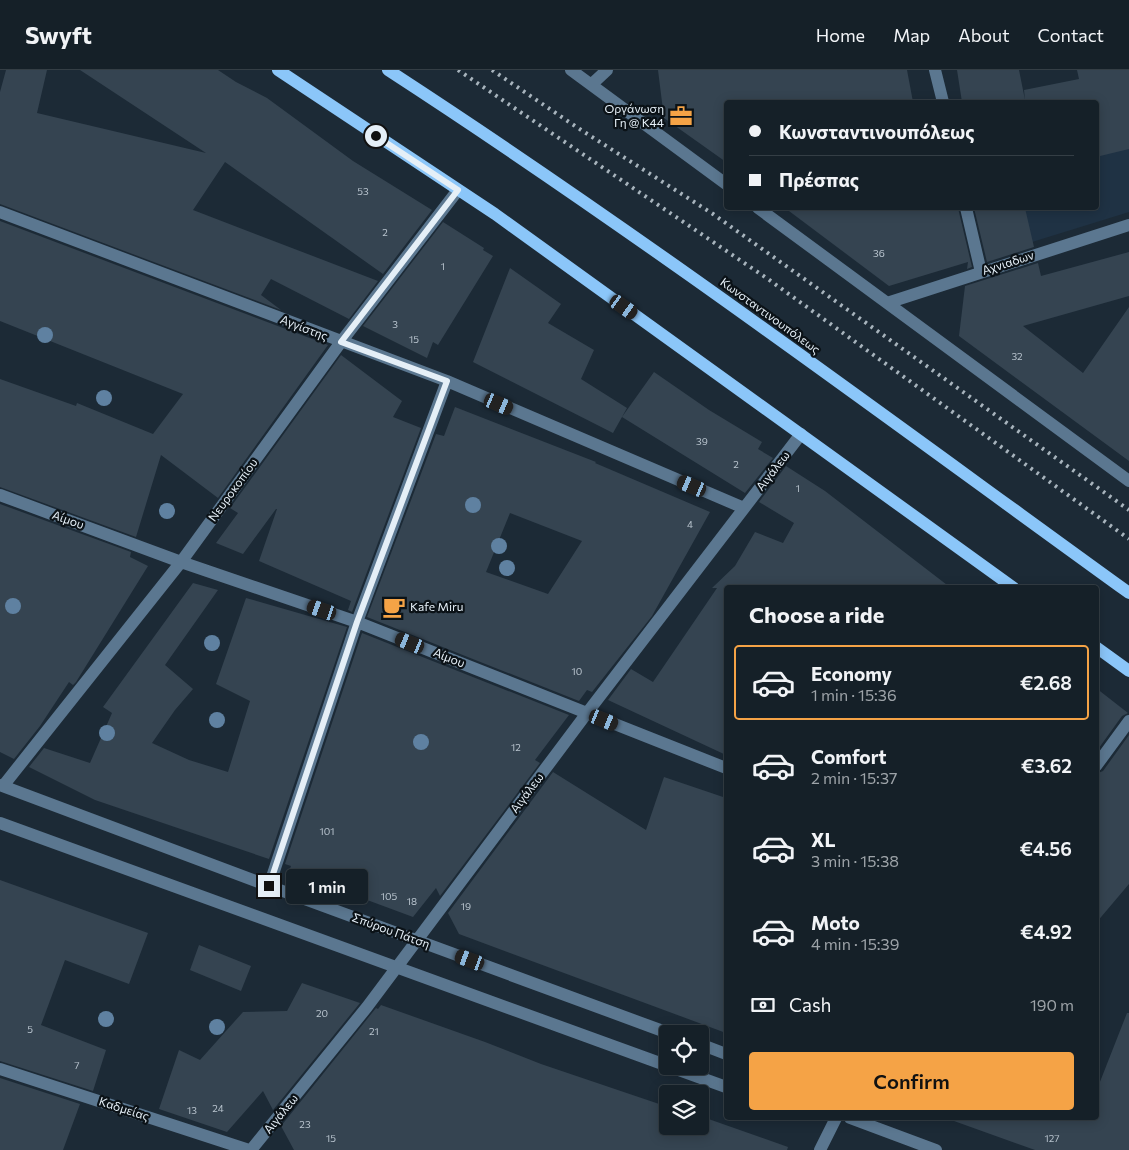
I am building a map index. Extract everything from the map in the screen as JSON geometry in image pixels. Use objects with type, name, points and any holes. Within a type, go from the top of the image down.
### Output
[{"type":"main road","points":[[278,70],[495,214],[1010,585]]},
{"type":"main road","name":"Κωνσταντινουπόλεως","points":[[388,70],[504,145],[724,300],[1129,593]]},
{"type":"main road","points":[[1099,649],[1129,671]]},
{"type":"street","points":[[571,70],[724,183]]},
{"type":"street","points":[[592,84],[607,70]]},
{"type":"street","points":[[935,70],[942,100]]},
{"type":"street","name":"Νευροκοπίου","points":[[2,785],[181,562],[341,342],[458,190]]},
{"type":"street","points":[[761,210],[1129,481]]},
{"type":"street","points":[[966,210],[981,272]]},
{"type":"street","name":"Αγγίστης","points":[[0,212],[447,381],[744,508]]},
{"type":"street","name":"Αχνιαδων","points":[[887,303],[1129,225]]},
{"type":"street","points":[[269,886],[357,622],[447,381]]},
{"type":"street","name":"Αιγάλεω","points":[[250,1150],[367,1007],[587,713],[801,434]]},
{"type":"street","name":"Αίμου","points":[[0,495],[181,562],[357,622],[724,767]]},
{"type":"street","points":[[1099,762],[1129,722]]},
{"type":"street","name":"Σπύρου Πάτση","points":[[2,785],[659,1030]]},
{"type":"street","points":[[0,823],[659,1063]]},
{"type":"street","points":[[709,1047],[724,1053]]},
{"type":"street","name":"Καδμείας","points":[[0,1069],[250,1150]]},
{"type":"street","points":[[693,1075],[724,1086]]},
{"type":"street","points":[[820,1150],[835,1120]]},
{"type":"street","points":[[855,1120],[936,1150]]},
{"type":"shaded area","points":[[1129,93],[1129,212],[990,255],[981,210],[1099,210],[1098,100]]},
{"type":"building","points":[[6,70],[47,70],[37,113],[206,153],[80,70],[218,70],[267,98],[353,161],[432,210],[383,274],[225,162],[193,210],[378,281],[349,319],[271,279],[261,295],[281,310],[0,204],[0,92]]},
{"type":"building","points":[[658,70],[907,70],[913,100],[724,100],[724,161],[664,118]]},
{"type":"building","points":[[957,70],[1019,70],[1025,100],[962,100]]},
{"type":"building","points":[[1077,70],[1129,70],[1129,149],[1099,156],[1099,100],[1025,100],[1024,90],[1079,79]]},
{"type":"building","points":[[788,210],[958,210],[972,267],[967,269],[968,262],[889,286]]},
{"type":"building","points":[[974,210],[1025,210],[1034,247],[987,262]]},
{"type":"building","points":[[0,221],[328,345],[218,498],[161,455],[136,537],[0,487],[0,379],[76,406],[77,403],[153,434],[183,394],[0,321]]},
{"type":"building","points":[[443,222],[484,248],[483,250],[493,256],[438,345],[433,342],[427,358],[363,326]]},
{"type":"building","points":[[1129,252],[1129,296],[1023,326],[1083,373],[1129,307],[1129,461],[959,336],[965,286],[1038,263],[1041,276]]},
{"type":"building","points":[[510,268],[561,304],[548,323],[594,350],[581,379],[627,408],[613,433],[473,362]]},
{"type":"building","points":[[341,355],[402,401],[393,417],[421,428],[352,612],[348,610],[351,601],[259,561],[277,509],[243,554],[216,543],[238,513],[230,508]]},
{"type":"building","points":[[654,372],[709,410],[762,442],[758,449],[773,458],[745,493],[622,417]]},
{"type":"building","points":[[455,407],[596,462],[710,512],[652,616],[592,692],[587,690],[579,701],[367,617],[436,434],[444,436]],"holes":[[[510,513],[582,541],[548,594],[486,572]]]},
{"type":"building","points":[[786,466],[825,491],[947,585],[724,585],[724,754],[608,700],[631,669],[653,682],[717,588],[712,588],[735,566],[755,532],[783,543],[794,523],[759,502]]},
{"type":"building","points":[[0,504],[131,552],[130,557],[148,566],[76,682],[73,685],[69,682],[40,726],[14,759],[0,752]]},
{"type":"building","points":[[193,583],[218,590],[165,665],[193,689],[175,710],[152,743],[189,760],[228,772],[250,701],[216,684],[246,598],[347,627],[269,859],[95,800],[29,767],[44,748],[90,763],[112,713],[103,707]]},
{"type":"building","points":[[362,633],[569,715],[535,760],[540,763],[440,896],[436,888],[413,917],[289,871],[291,866],[285,864]]},
{"type":"building","points":[[1099,690],[1128,713],[1122,716],[1099,748]]},
{"type":"building","points":[[1129,735],[1129,884],[1099,919],[1099,773],[1103,771]]},
{"type":"building","points":[[553,772],[646,830],[664,777],[724,797],[724,1032],[709,1027],[709,1025],[704,1025],[459,934],[448,913]]},
{"type":"building","points":[[0,880],[148,933],[129,984],[65,960],[41,1025],[106,1050],[93,1091],[0,1061]]},
{"type":"building","points":[[199,945],[251,966],[241,991],[190,970]]},
{"type":"building","points":[[302,983],[360,1003],[273,1110],[263,1091],[227,1132],[159,1109],[179,1050],[200,1060],[243,1012],[287,1011]]},
{"type":"building","points":[[381,1005],[541,1064],[659,1104],[659,1135],[709,1135],[709,1119],[788,1147],[787,1150],[294,1150],[281,1126],[376,1008],[378,1009]]},
{"type":"building","points":[[1127,1013],[1129,1013],[1129,1150],[1035,1150],[954,1121],[1099,1120],[1099,1084]]},
{"type":"building","points":[[0,1078],[80,1104],[63,1150],[0,1150]]},
{"type":"railway","points":[[458,70],[768,279],[1129,539]]},
{"type":"railway","points":[[492,70],[578,128],[713,214],[1129,510]]},
{"type":"place","name":"Οργάνωση Γη @ Κ44","points":[[681,116]]},
{"type":"place","name":"Kafe Miru","points":[[394,607]]},
{"type":"route","points":[[269,886],[357,622],[447,381],[341,342],[458,190],[376,136]]}]
